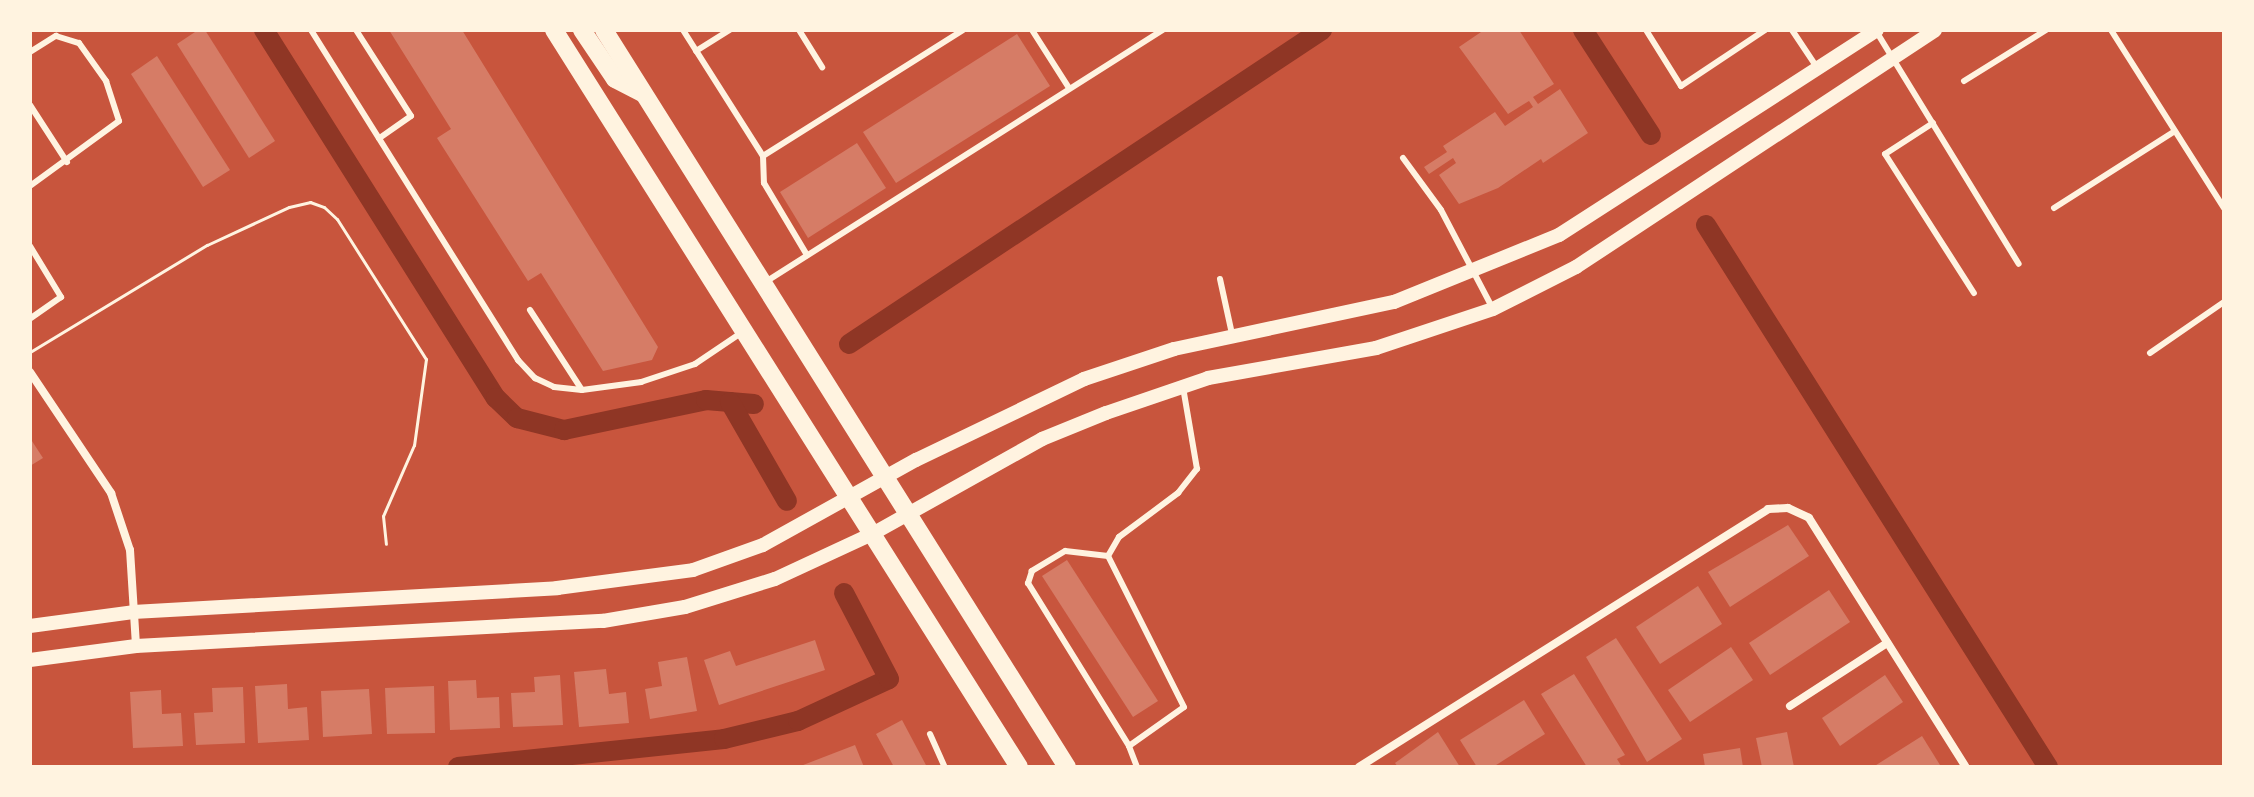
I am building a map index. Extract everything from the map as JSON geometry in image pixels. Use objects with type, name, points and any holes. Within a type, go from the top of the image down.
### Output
[{"type":"main road","points":[[554,30],[1019,767]]},
{"type":"main road","points":[[582,30],[615,79],[645,94]]},
{"type":"main road","points":[[604,30],[1067,767]]},
{"type":"street","points":[[30,660],[136,646],[637,617],[775,579],[874,533],[905,512],[1042,439],[1183,387],[1376,348],[1493,309],[1576,267],[1935,30]]},
{"type":"street","points":[[30,626],[133,612],[636,581],[693,570],[763,545],[851,498],[883,477],[1084,379],[1233,337],[1394,302],[1477,272],[1559,235],[1876,31]]},
{"type":"street","points":[[30,372],[111,493],[130,550],[136,646]]},
{"type":"street","points":[[1359,767],[1768,509],[1788,508],[1809,518],[1966,767]]},
{"type":"street","points":[[1790,706],[1887,643]]},
{"type":"lane","points":[[311,30],[518,360],[535,378],[554,387],[582,390],[670,375],[745,331]]},
{"type":"lane","points":[[356,30],[411,116],[379,138]]},
{"type":"lane","points":[[683,30],[763,156],[764,183],[807,255]]},
{"type":"lane","points":[[696,51],[730,30]]},
{"type":"lane","points":[[799,30],[822,67]]},
{"type":"lane","points":[[763,156],[963,30]]},
{"type":"lane","points":[[1032,30],[1069,88]]},
{"type":"lane","points":[[764,283],[1163,30]]},
{"type":"lane","points":[[1646,30],[1681,86],[1765,30]]},
{"type":"lane","points":[[1792,30],[1818,69]]},
{"type":"lane","points":[[1964,81],[2046,30]]},
{"type":"lane","points":[[2111,30],[2224,208]]},
{"type":"lane","points":[[1876,31],[2019,264]]},
{"type":"lane","points":[[30,52],[56,36],[79,43],[110,95],[119,121],[67,162],[30,186]]},
{"type":"lane","points":[[30,105],[67,162]]},
{"type":"lane","points":[[1933,123],[1885,154],[1974,293]]},
{"type":"lane","points":[[2054,208],[2175,131]]},
{"type":"lane","points":[[1403,158],[1477,272],[1493,309]]},
{"type":"lane","points":[[30,246],[61,297],[30,319]]},
{"type":"lane","points":[[1220,279],[1233,337]]},
{"type":"lane","points":[[2150,353],[2224,302]]},
{"type":"lane","points":[[530,310],[582,390]]},
{"type":"lane","points":[[1108,556],[1119,537],[1178,493],[1197,469],[1183,387]]},
{"type":"lane","points":[[1108,556],[1065,551],[1032,571],[1028,583],[1129,746],[1137,767]]},
{"type":"lane","points":[[1108,556],[1184,707],[1129,746]]},
{"type":"lane","points":[[930,734],[945,767]]},
{"type":"path","points":[[30,352],[207,245],[289,207],[310,202],[324,207],[337,219],[426,359],[414,445],[383,516],[386,544]]},
{"type":"building","points":[[198,30],[205,30],[275,141],[249,158],[177,44]]},
{"type":"building","points":[[389,30],[462,30],[658,347],[652,360],[603,371],[541,273],[528,281],[437,138],[451,129]]},
{"type":"building","points":[[1484,30],[1519,30],[1554,84],[1533,97],[1538,104],[1560,89],[1588,133],[1498,188],[1459,204],[1439,175],[1456,163],[1453,158],[1429,174],[1424,167],[1447,152],[1443,146],[1495,112],[1505,126],[1533,107],[1529,101],[1508,114],[1459,47]]},
{"type":"building","points":[[1017,34],[1050,86],[896,183],[863,132]]},
{"type":"building","points":[[157,56],[230,170],[203,187],[131,74]]},
{"type":"building","points":[[857,143],[886,188],[808,238],[780,192]]},
{"type":"building","points":[[30,438],[43,458],[30,466]]},
{"type":"building","points":[[1788,525],[1809,556],[1730,607],[1708,572]]},
{"type":"building","points":[[1067,560],[1158,701],[1133,717],[1042,576]]},
{"type":"building","points":[[1698,586],[1722,624],[1660,664],[1636,627]]},
{"type":"building","points":[[1829,590],[1850,622],[1770,675],[1749,643]]},
{"type":"building","points":[[1616,638],[1682,739],[1647,762],[1586,657]]},
{"type":"building","points":[[815,640],[825,670],[719,705],[704,660],[730,651],[736,666]]},
{"type":"building","points":[[1731,647],[1753,680],[1690,722],[1668,690]]},
{"type":"building","points":[[687,657],[697,711],[650,719],[645,689],[662,686],[658,662]]},
{"type":"building","points":[[606,669],[609,694],[626,692],[629,723],[579,727],[574,672]]},
{"type":"building","points":[[1574,674],[1625,755],[1617,759],[1622,767],[1587,767],[1541,694]]},
{"type":"building","points":[[560,675],[563,725],[513,727],[511,693],[535,692],[534,677]]},
{"type":"building","points":[[1885,675],[1903,702],[1840,746],[1822,718]]},
{"type":"building","points":[[476,680],[477,698],[499,697],[500,728],[450,730],[448,681]]},
{"type":"building","points":[[287,684],[288,709],[307,707],[309,740],[258,743],[255,686]]},
{"type":"building","points":[[434,686],[435,733],[387,734],[385,688]]},
{"type":"building","points":[[243,687],[245,743],[196,745],[194,713],[213,712],[212,688]]},
{"type":"building","points":[[369,689],[372,734],[323,737],[321,691]]},
{"type":"building","points":[[161,690],[162,714],[181,713],[183,746],[133,748],[130,692]]},
{"type":"building","points":[[1524,700],[1545,734],[1493,767],[1477,767],[1460,740]]},
{"type":"building","points":[[902,720],[927,767],[894,767],[876,734]]},
{"type":"building","points":[[1438,732],[1460,767],[1398,767],[1395,763]]},
{"type":"building","points":[[1787,732],[1794,767],[1762,767],[1756,738]]},
{"type":"building","points":[[1922,736],[1940,765],[1873,767]]},
{"type":"building","points":[[855,745],[864,767],[798,767]]},
{"type":"building","points":[[1740,748],[1743,767],[1705,767],[1703,754]]},
{"type":"waterway","points":[[264,30],[496,398],[517,418],[564,430],[706,400],[754,404]]},
{"type":"waterway","points":[[849,344],[1322,30]]},
{"type":"waterway","points":[[1583,30],[1651,135]]},
{"type":"waterway","points":[[1706,225],[2048,767]]},
{"type":"waterway","points":[[730,402],[787,501]]},
{"type":"waterway","points":[[458,767],[724,739],[798,721],[889,679],[844,593]]}]
